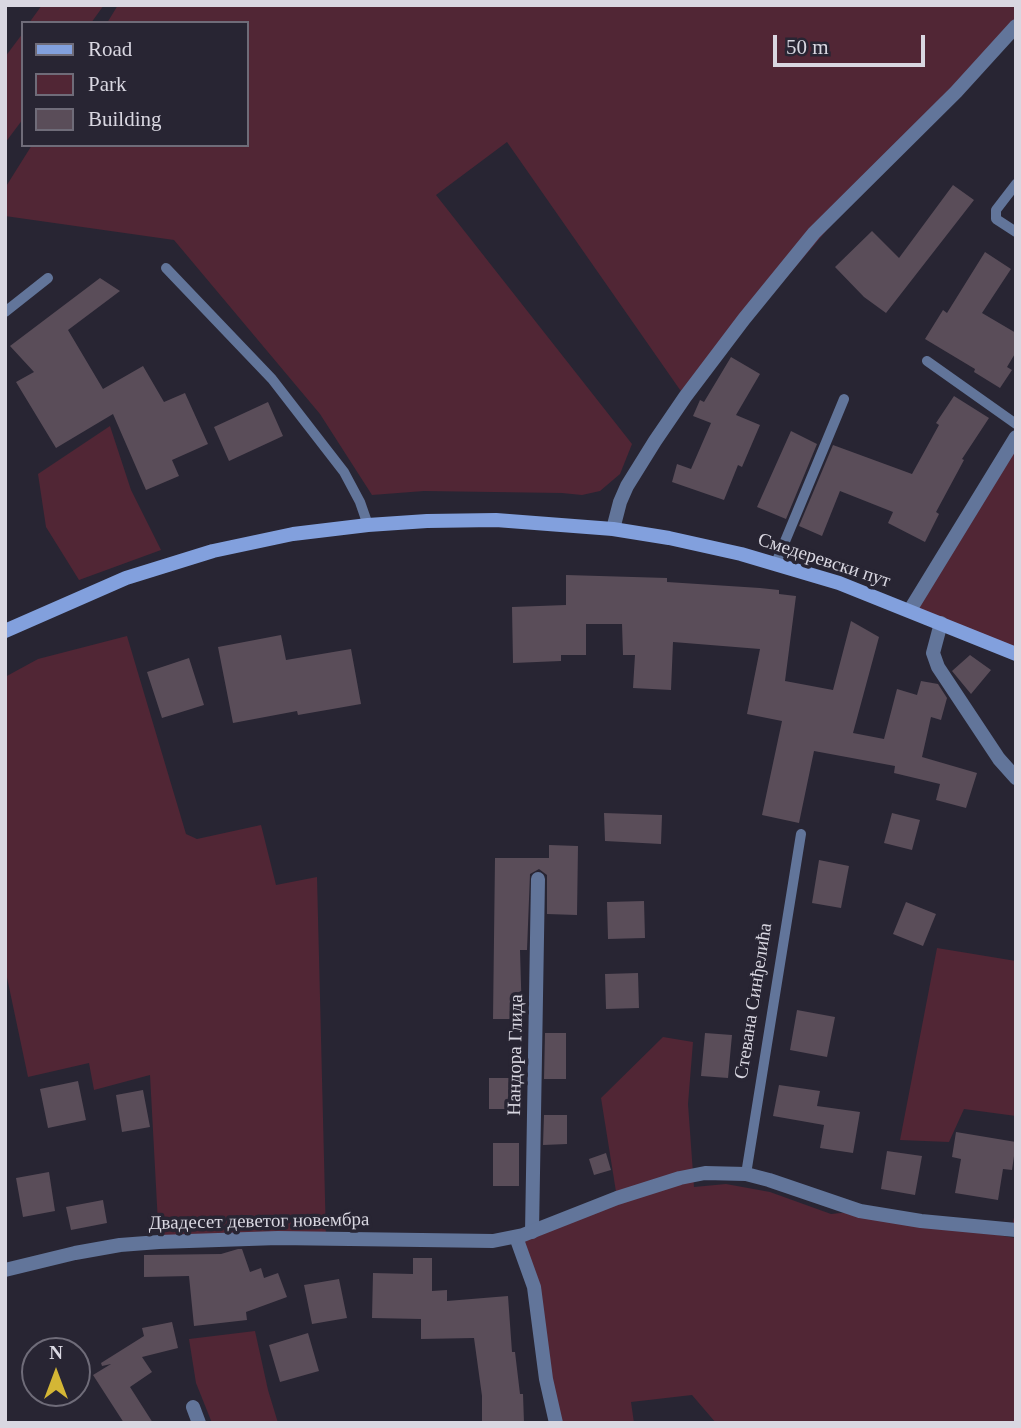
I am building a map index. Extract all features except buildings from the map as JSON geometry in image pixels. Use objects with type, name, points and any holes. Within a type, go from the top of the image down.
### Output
[{"type":"main road","name":"Смедеревски пут","points":[[5,631],[79,597],[148,570],[213,551],[267,539],[368,525],[496,520],[613,529],[710,546],[776,563],[839,583],[1016,654]]},
{"type":"street","points":[[613,529],[627,486],[655,441],[744,319],[814,233],[956,92],[1016,26]]},
{"type":"street","points":[[910,610],[1016,437]]},
{"type":"street","points":[[941,623],[933,653],[938,667],[999,759],[1016,778]]},
{"type":"street","name":"Нандора Глида","points":[[532,1231],[538,879]]},
{"type":"street","points":[[556,1423],[546,1379],[534,1287],[516,1237],[577,1212],[680,1178],[705,1173],[746,1174],[860,1211],[921,1221],[1016,1230]]},
{"type":"street","name":"Двадесет деветог новембра","points":[[5,1270],[75,1252],[159,1242],[278,1238],[493,1241],[516,1237]]},
{"type":"lane","points":[[1016,184],[996,210],[996,219],[1016,232]]},
{"type":"lane","points":[[166,268],[272,379],[344,472],[368,525]]},
{"type":"lane","points":[[5,312],[48,278]]},
{"type":"lane","points":[[927,361],[1016,424]]},
{"type":"lane","points":[[776,563],[844,399]]},
{"type":"lane","name":"Стевана Синђелића","points":[[746,1174],[801,834]]},
{"type":"green space","points":[[42,5],[104,5],[92,21],[30,21]]},
{"type":"green space","points":[[118,5],[1016,5],[1016,25],[872,177],[685,397],[507,142],[436,195],[632,444],[620,474],[600,491],[582,495],[424,491],[372,495],[320,414],[174,240],[5,216],[5,188],[31,147],[248,147],[248,21],[108,21]]},
{"type":"green space","points":[[21,36],[21,122],[5,143],[5,57]]},
{"type":"green space","points":[[110,426],[131,490],[161,550],[79,580],[46,527],[38,474]]},
{"type":"green space","points":[[1016,437],[1016,654],[910,610]]},
{"type":"green space","points":[[127,636],[186,834],[197,839],[261,825],[276,885],[317,877],[326,1239],[159,1242],[150,1075],[94,1090],[89,1063],[28,1077],[5,968],[5,677],[38,659]]},
{"type":"green space","points":[[937,948],[1016,961],[1016,1116],[964,1109],[949,1142],[900,1140]]},
{"type":"green space","points":[[663,1037],[693,1042],[688,1104],[694,1187],[726,1184],[770,1192],[831,1214],[860,1211],[1015,1238],[1011,1229],[1016,1210],[1016,1423],[716,1423],[692,1395],[631,1402],[634,1423],[556,1423],[540,1329],[516,1237],[617,1198],[601,1098]]},
{"type":"green space","points":[[255,1331],[278,1423],[212,1423],[196,1383],[189,1339]]}]
